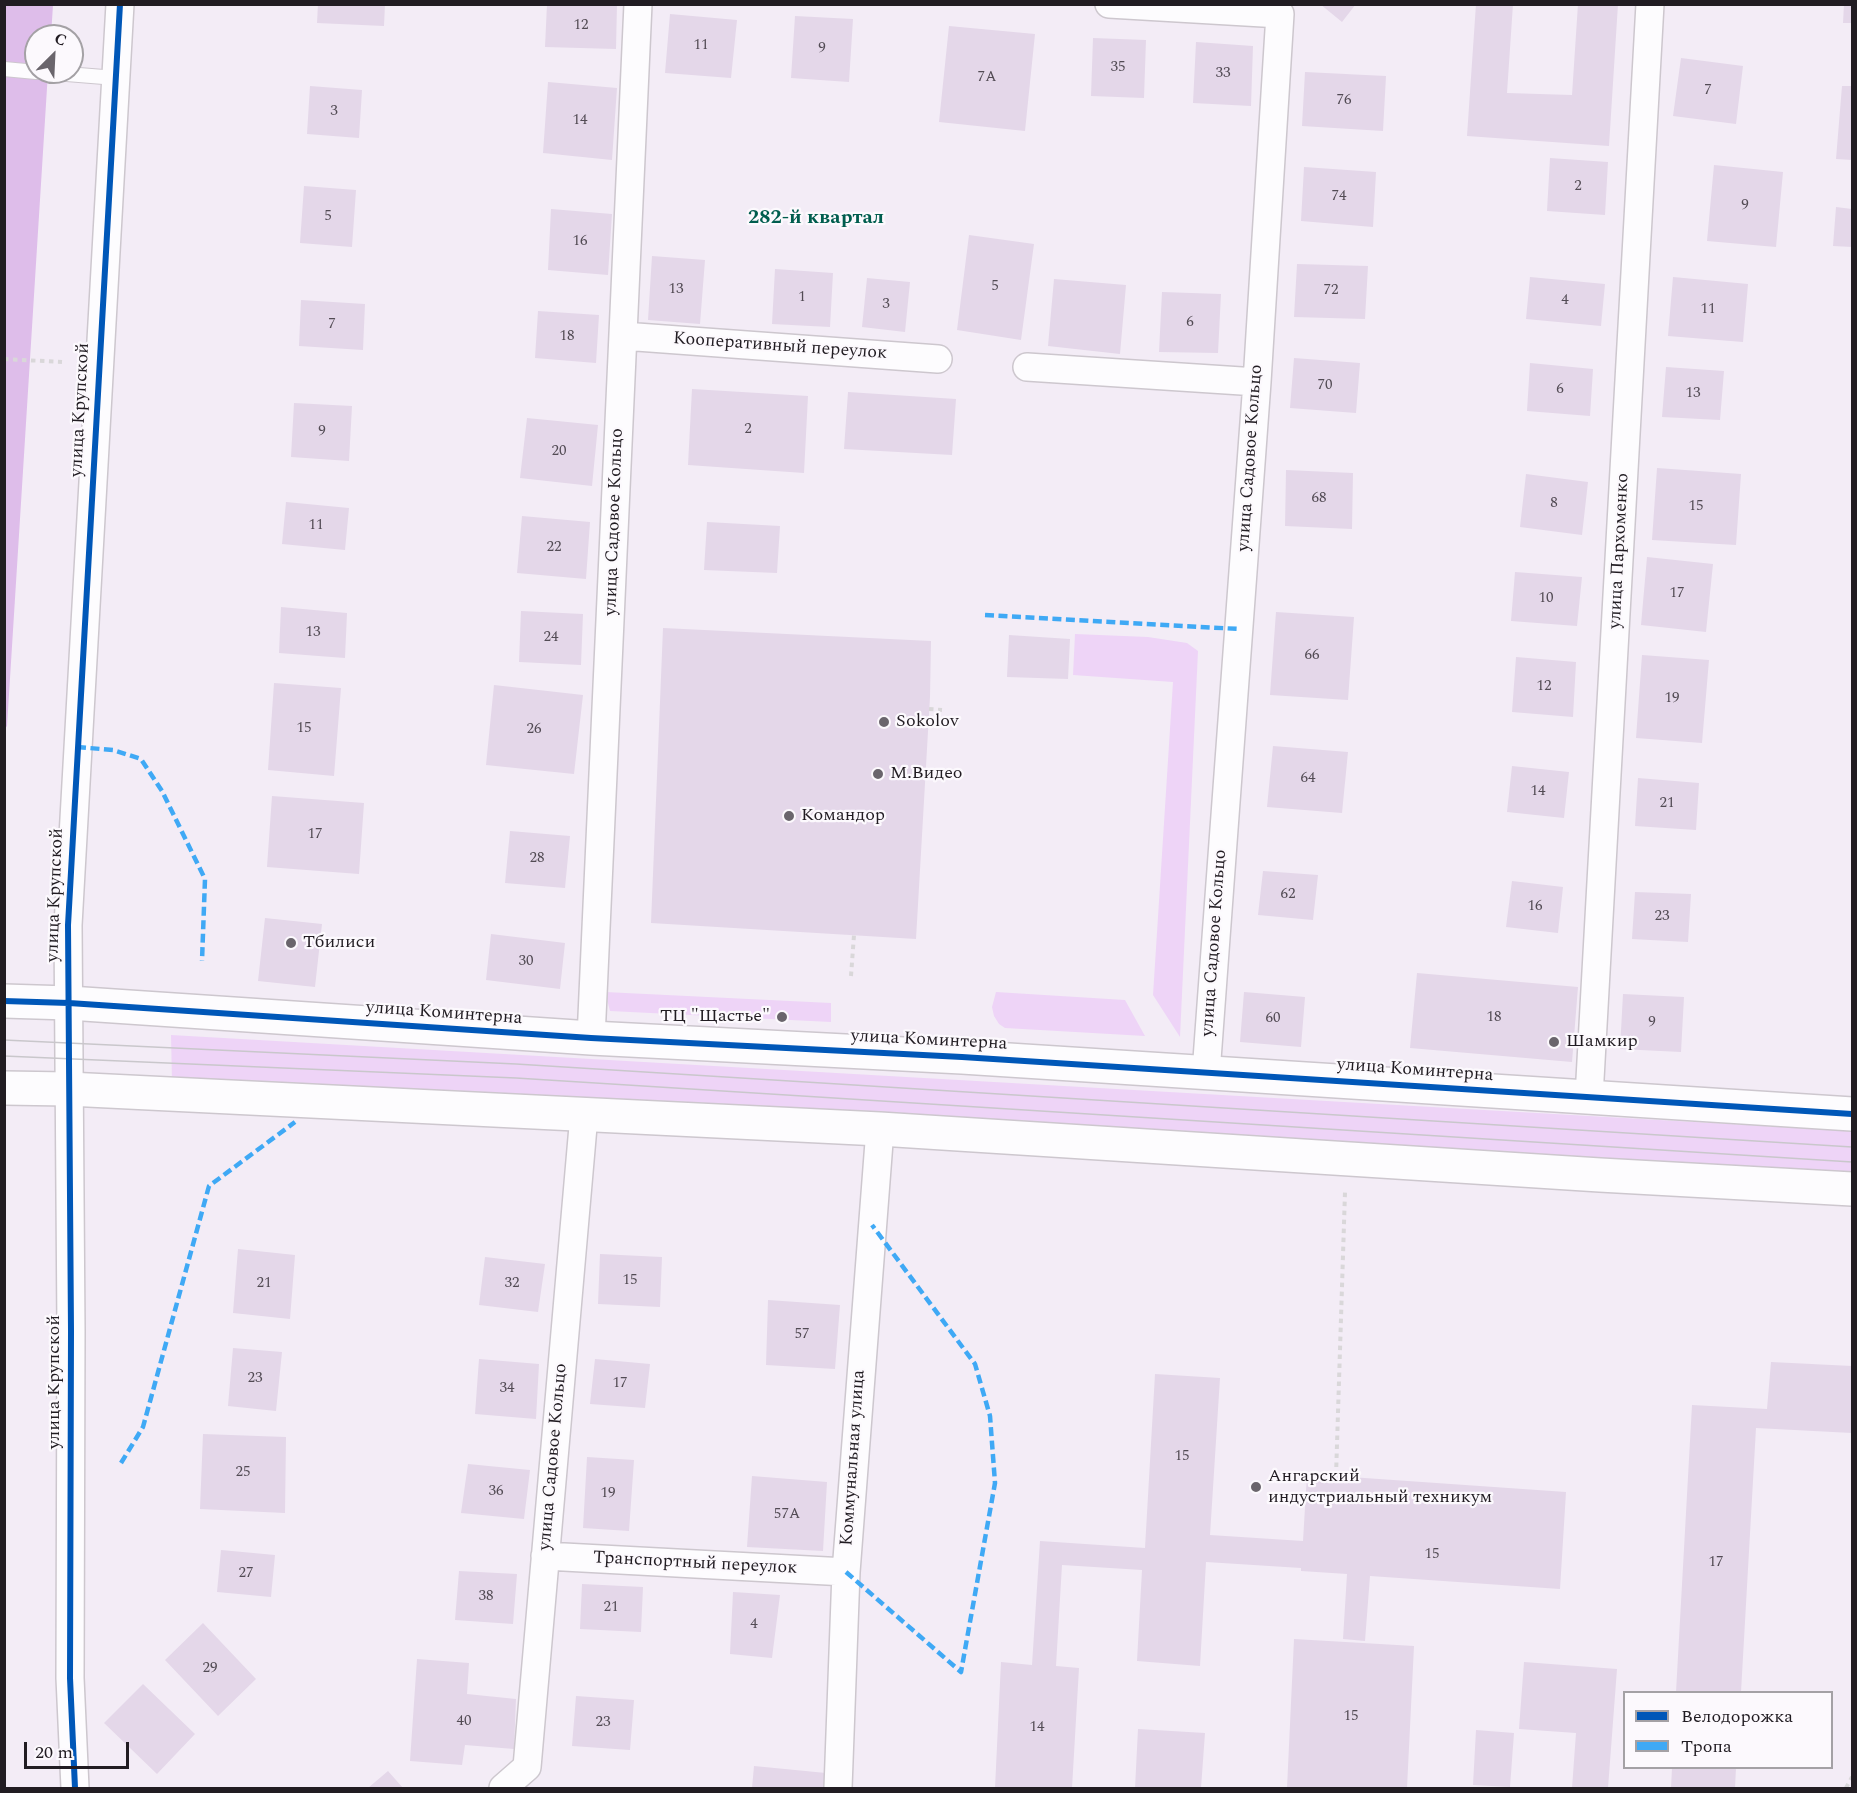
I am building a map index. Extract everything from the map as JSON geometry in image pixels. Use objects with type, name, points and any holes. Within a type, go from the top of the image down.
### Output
[{"type":"street","name":"улица Крупской","points":[[75,1788],[70,1678],[71,1331],[68,925],[120,4]]},
{"type":"street","name":"улица Садовое Кольцо","points":[[591,1038],[638,4]]},
{"type":"street","name":"улица Садовое Кольцо","points":[[1109,4],[1280,14],[1257,382],[1206,1073]]},
{"type":"street","name":"улица Пархоменко","points":[[1589,1097],[1650,4]]},
{"type":"street","name":"Кооперативный переулок","points":[[623,336],[938,359]]},
{"type":"street","points":[[1027,367],[1257,382]]},
{"type":"street","name":"улица Коминтерна","points":[[4,1001],[69,1003],[591,1038],[970,1058],[1852,1114]]},
{"type":"street","points":[[4,1088],[68,1089],[880,1129],[1852,1189]]},
{"type":"street","name":"улица Садовое Кольцо","points":[[503,1788],[527,1767],[584,1114]]},
{"type":"street","name":"Коммунальная улица","points":[[838,1788],[846,1572],[880,1129]]},
{"type":"street","name":"Транспортный переулок","points":[[545,1556],[846,1572]]},
{"type":"lane","points":[[4,69],[24,71]]},
{"type":"lane","points":[[84,75],[116,78]]},
{"type":"path","points":[[4,359],[62,362]]},
{"type":"path","points":[[929,709],[942,710]]},
{"type":"path","points":[[851,976],[854,935]]},
{"type":"path","points":[[1336,1476],[1346,1191]]},
{"type":"path","points":[[1846,1788],[1852,1777]]},
{"type":"shaded area","points":[[5,5],[53,5],[52,24],[24,24],[24,84],[47,84],[5,729]]},
{"type":"shaded area","points":[[1075,634],[1148,637],[1187,643],[1198,651],[1180,1037],[1153,995],[1173,682],[1073,675]]},
{"type":"shaded area","points":[[605,992],[831,1003],[831,1022],[610,1011]]},
{"type":"shaded area","points":[[996,992],[1125,1000],[1145,1036],[1005,1028],[994,1016],[992,1007]]},
{"type":"shaded area","points":[[171,1035],[1852,1131],[1852,1172],[172,1082]]},
{"type":"building","points":[[318,4],[385,4],[384,26],[317,23]]},
{"type":"building","points":[[547,4],[617,4],[616,49],[545,47]]},
{"type":"building","points":[[1320,4],[1356,4],[1342,22]]},
{"type":"building","points":[[1476,4],[1513,4],[1507,93],[1572,95],[1578,4],[1618,4],[1609,146],[1467,136]]},
{"type":"building","points":[[1844,4],[1852,4],[1852,23],[1843,23]]},
{"type":"building","points":[[670,14],[737,20],[731,78],[665,73]]},
{"type":"building","points":[[795,16],[853,19],[849,82],[791,78]]},
{"type":"building","points":[[949,26],[1035,34],[1025,131],[939,122]]},
{"type":"building","points":[[1093,38],[1146,40],[1144,98],[1091,96]]},
{"type":"building","points":[[1196,42],[1253,46],[1251,106],[1193,103]]},
{"type":"building","points":[[1681,58],[1743,66],[1736,124],[1673,116]]},
{"type":"building","points":[[1305,72],[1386,76],[1383,131],[1302,126]]},
{"type":"building","points":[[548,82],[617,88],[612,160],[543,153]]},
{"type":"building","points":[[310,86],[362,90],[359,138],[307,134]]},
{"type":"building","points":[[1842,86],[1852,86],[1852,160],[1836,159]]},
{"type":"building","points":[[1550,158],[1608,162],[1605,215],[1547,211]]},
{"type":"building","points":[[1714,165],[1783,172],[1776,247],[1707,241]]},
{"type":"building","points":[[1304,167],[1376,172],[1373,227],[1301,221]]},
{"type":"building","points":[[304,186],[356,190],[352,247],[300,243]]},
{"type":"building","points":[[1836,207],[1852,209],[1852,247],[1833,246]]},
{"type":"building","points":[[551,209],[612,214],[608,275],[548,270]]},
{"type":"building","points":[[969,235],[1034,244],[1021,340],[957,330]]},
{"type":"building","points":[[652,256],[705,260],[700,324],[648,320]]},
{"type":"building","points":[[1297,264],[1368,266],[1365,319],[1294,317]]},
{"type":"building","points":[[775,269],[833,273],[830,327],[772,324]]},
{"type":"building","points":[[1530,277],[1605,284],[1601,326],[1526,319]]},
{"type":"building","points":[[1673,277],[1748,284],[1743,342],[1668,336]]},
{"type":"building","points":[[867,278],[910,282],[905,332],[862,327]]},
{"type":"building","points":[[1054,279],[1126,285],[1120,354],[1048,346]]},
{"type":"building","points":[[1162,292],[1221,294],[1218,353],[1159,352]]},
{"type":"building","points":[[301,300],[365,304],[363,350],[299,346]]},
{"type":"building","points":[[538,311],[599,315],[596,363],[535,358]]},
{"type":"building","points":[[1294,358],[1360,363],[1356,413],[1290,408]]},
{"type":"building","points":[[1530,363],[1593,369],[1590,416],[1527,411]]},
{"type":"building","points":[[1666,367],[1724,371],[1720,420],[1662,417]]},
{"type":"building","points":[[692,389],[808,396],[804,473],[688,465]]},
{"type":"building","points":[[848,392],[956,399],[952,455],[844,449]]},
{"type":"building","points":[[294,403],[352,406],[349,461],[291,457]]},
{"type":"building","points":[[527,418],[598,425],[592,486],[520,478]]},
{"type":"building","points":[[1657,468],[1741,474],[1736,545],[1652,540]]},
{"type":"building","points":[[1286,470],[1353,473],[1352,529],[1285,526]]},
{"type":"building","points":[[1526,474],[1588,482],[1582,535],[1520,527]]},
{"type":"building","points":[[286,502],[349,508],[345,550],[282,544]]},
{"type":"building","points":[[522,516],[590,522],[586,579],[517,573]]},
{"type":"building","points":[[707,522],[780,526],[777,573],[704,570]]},
{"type":"building","points":[[1647,557],[1713,564],[1706,632],[1641,625]]},
{"type":"building","points":[[1515,572],[1582,577],[1577,626],[1511,621]]},
{"type":"building","points":[[281,607],[347,613],[345,658],[279,653]]},
{"type":"building","points":[[521,611],[583,614],[581,665],[519,662]]},
{"type":"building","points":[[1276,612],[1354,617],[1348,700],[1270,695]]},
{"type":"building","name":"Командор","points":[[663,628],[931,641],[930,697],[916,939],[651,923]]},
{"type":"building","points":[[1009,635],[1070,639],[1068,679],[1007,677]]},
{"type":"building","points":[[1642,655],[1709,660],[1702,743],[1636,738]]},
{"type":"building","points":[[1516,657],[1576,662],[1573,717],[1512,712]]},
{"type":"building","points":[[274,683],[341,688],[334,776],[268,770]]},
{"type":"building","points":[[494,685],[583,695],[574,774],[486,765]]},
{"type":"building","points":[[1273,746],[1348,752],[1342,813],[1267,807]]},
{"type":"building","points":[[1512,766],[1569,772],[1564,818],[1507,812]]},
{"type":"building","points":[[1638,778],[1699,783],[1696,830],[1635,826]]},
{"type":"building","points":[[272,796],[364,803],[359,874],[267,867]]},
{"type":"building","points":[[510,831],[570,836],[565,888],[505,883]]},
{"type":"building","points":[[1263,871],[1318,875],[1313,920],[1258,915]]},
{"type":"building","points":[[1512,881],[1563,887],[1558,933],[1506,927]]},
{"type":"building","points":[[1635,892],[1691,894],[1688,942],[1632,939]]},
{"type":"building","name":"Тбилиси","points":[[265,918],[322,924],[315,987],[258,981]]},
{"type":"building","points":[[491,934],[565,943],[560,989],[486,980]]},
{"type":"building","points":[[1417,973],[1578,987],[1572,1062],[1410,1048]]},
{"type":"building","points":[[1244,992],[1305,997],[1301,1047],[1240,1042]]},
{"type":"building","points":[[1623,994],[1684,997],[1681,1052],[1620,1049]]},
{"type":"building","points":[[238,1249],[295,1255],[290,1319],[233,1313]]},
{"type":"building","points":[[600,1254],[662,1257],[660,1307],[598,1304]]},
{"type":"building","points":[[485,1257],[545,1264],[538,1312],[479,1305]]},
{"type":"building","points":[[768,1300],[840,1305],[835,1369],[766,1365]]},
{"type":"building","points":[[233,1348],[282,1352],[276,1411],[228,1406]]},
{"type":"building","points":[[479,1359],[539,1364],[536,1419],[475,1414]]},
{"type":"building","points":[[595,1359],[650,1364],[645,1408],[590,1404]]},
{"type":"building","points":[[1771,1362],[1852,1366],[1852,1433],[1756,1428],[1741,1691],[1676,1691],[1692,1405],[1767,1409]]},
{"type":"building","points":[[1155,1374],[1220,1378],[1210,1535],[1303,1541],[1307,1474],[1566,1492],[1560,1589],[1370,1576],[1365,1641],[1343,1639],[1347,1574],[1301,1571],[1301,1568],[1206,1562],[1200,1666],[1137,1661],[1142,1570],[1062,1565],[1056,1666],[1079,1668],[1072,1788],[995,1788],[1001,1662],[1032,1665],[1040,1541],[1145,1548]]},
{"type":"building","points":[[203,1434],[286,1437],[285,1513],[200,1509]]},
{"type":"building","points":[[587,1457],[634,1460],[629,1531],[583,1528]]},
{"type":"building","points":[[468,1464],[530,1470],[524,1519],[461,1513]]},
{"type":"building","points":[[752,1476],[827,1482],[823,1551],[747,1547]]},
{"type":"building","points":[[221,1550],[275,1555],[271,1597],[217,1592]]},
{"type":"building","points":[[459,1571],[517,1574],[513,1624],[455,1620]]},
{"type":"building","points":[[582,1584],[643,1587],[641,1632],[580,1629]]},
{"type":"building","points":[[733,1592],[780,1595],[772,1658],[730,1654]]},
{"type":"building","points":[[203,1623],[256,1679],[218,1716],[165,1660]]},
{"type":"building","points":[[1294,1639],[1414,1646],[1407,1788],[1287,1788]]},
{"type":"building","points":[[417,1659],[469,1663],[467,1694],[516,1699],[514,1749],[465,1745],[462,1765],[410,1761]]},
{"type":"building","points":[[1524,1662],[1617,1669],[1608,1788],[1572,1788],[1576,1733],[1519,1729]]},
{"type":"building","points":[[143,1684],[195,1734],[157,1774],[104,1723]]},
{"type":"building","points":[[576,1696],[634,1700],[630,1750],[572,1746]]},
{"type":"building","points":[[1138,1729],[1205,1733],[1201,1788],[1135,1788]]},
{"type":"building","points":[[1476,1730],[1514,1733],[1510,1787],[1473,1785]]},
{"type":"building","points":[[754,1766],[826,1773],[824,1788],[752,1788]]},
{"type":"building","points":[[1672,1769],[1736,1769],[1735,1788],[1671,1788]]},
{"type":"building","points":[[388,1771],[403,1788],[368,1788]]},
{"type":"tram line","points":[[4,1040],[516,1064],[1852,1147]]},
{"type":"tram line","points":[[4,1056],[516,1078],[1852,1162]]},
{"type":"marked path","points":[[985,615],[1239,629]]},
{"type":"marked path","points":[[77,747],[113,750],[141,759],[162,791],[205,879],[202,961]]},
{"type":"marked path","points":[[121,1463],[143,1427],[209,1186],[295,1122]]},
{"type":"marked path","points":[[846,1572],[961,1672],[995,1483],[990,1416],[975,1364],[872,1225]]},
{"type":"cycle path","points":[[75,1788],[70,1678],[71,1331],[68,925],[120,4]]},
{"type":"cycle path","points":[[4,1001],[69,1003],[591,1038],[962,1057],[1852,1114]]},
{"type":"place","name":"Sokolov","points":[[884,722]]},
{"type":"place","name":"М.Видео","points":[[878,774]]},
{"type":"place","name":"Командор","points":[[789,816]]},
{"type":"place","name":"Тбилиси","points":[[291,943]]},
{"type":"place","name":"ТЦ \"Щастье\"","points":[[782,1017]]},
{"type":"place","name":"Шамкир","points":[[1554,1042]]},
{"type":"place","name":"Ангарский индустриальный техникум","points":[[1256,1487]]},
{"type":"district","name":"282-й квартал","points":[[816,219]]}]
